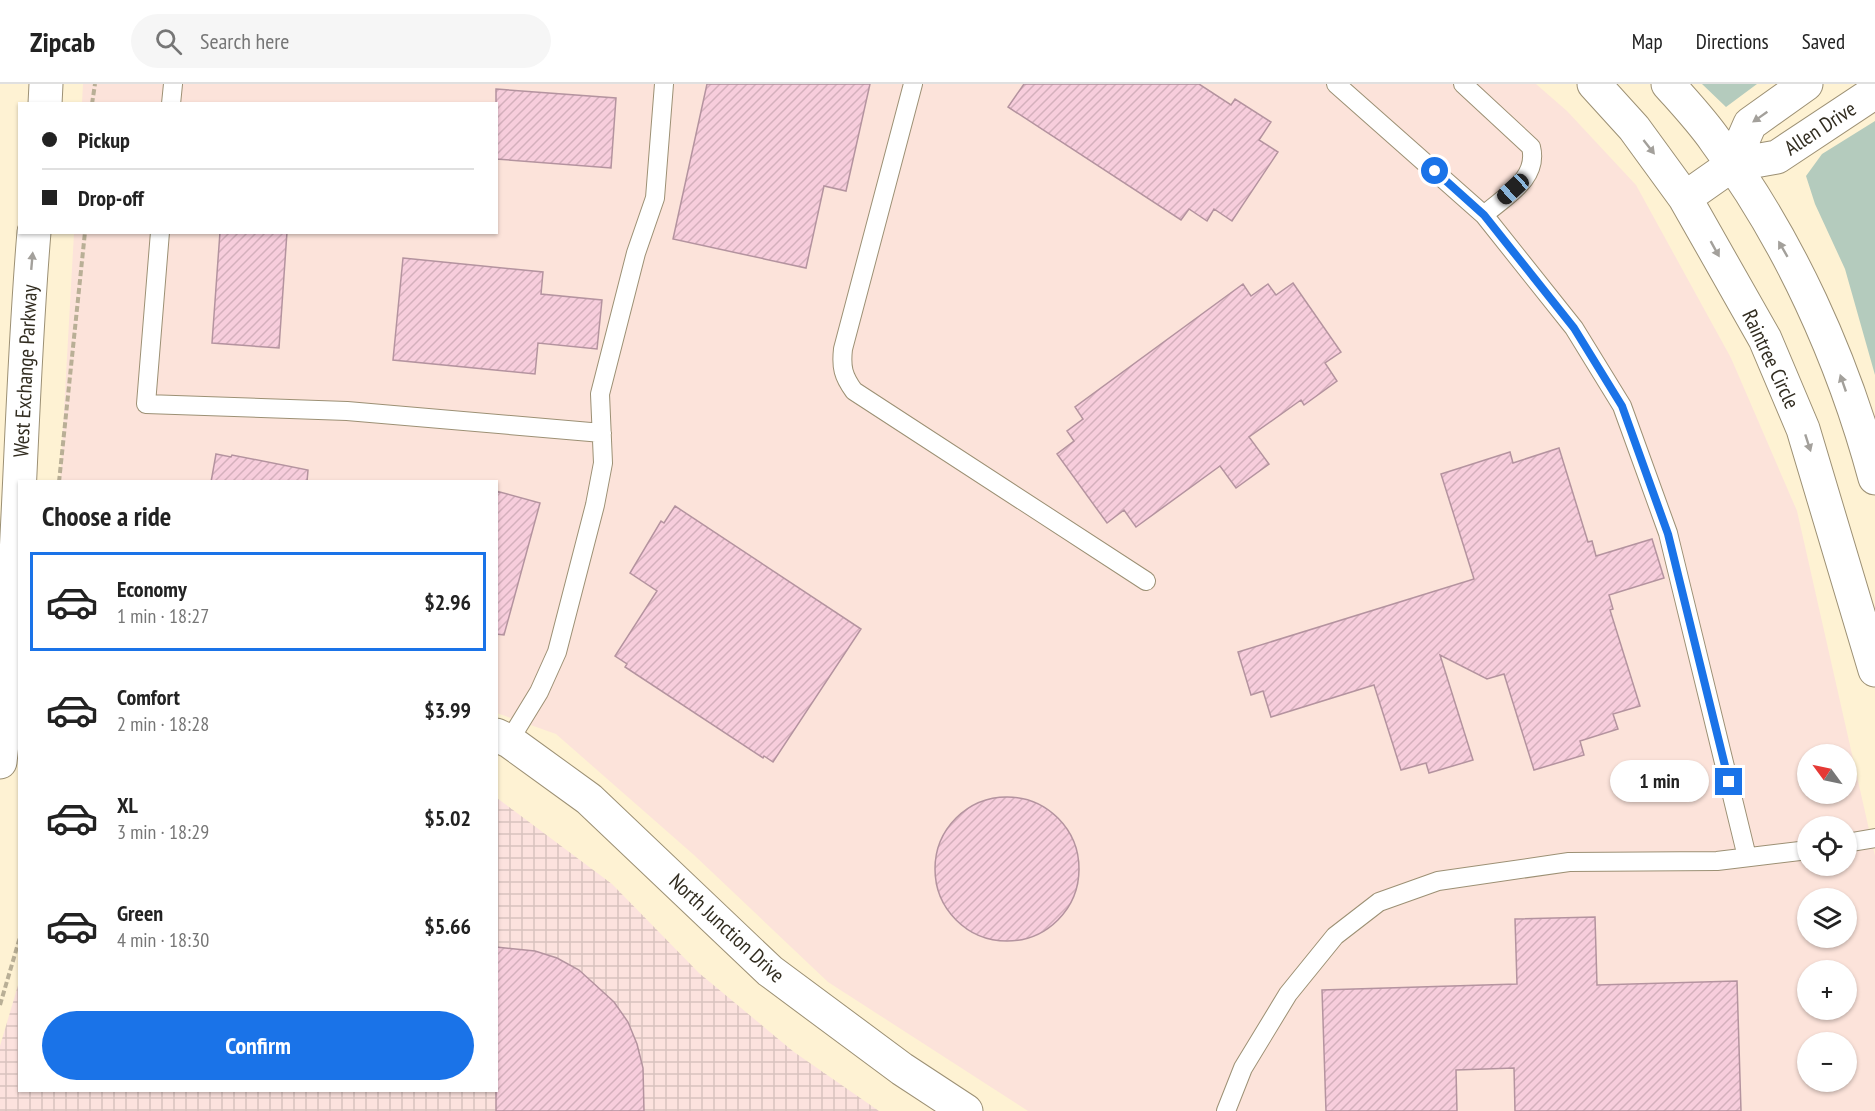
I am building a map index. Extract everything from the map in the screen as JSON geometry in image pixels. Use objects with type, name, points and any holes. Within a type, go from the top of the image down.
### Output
[{"type":"street","points":[[45,102],[46,84]]},
{"type":"street","name":"Raintree Circle","points":[[1594,84],[1634,128],[1685,198],[1765,339],[1803,429],[1875,670]]},
{"type":"street","points":[[1668,84],[1715,139],[1796,270],[1837,365],[1875,478]]},
{"type":"street","name":"Allen Drive","points":[[1732,165],[1750,124],[1806,84]]},
{"type":"street","name":"Allen Drive","points":[[1732,165],[1777,157],[1875,92]]},
{"type":"street","points":[[1685,198],[1732,165]]},
{"type":"street","name":"West Exchange Parkway","points":[[0,762],[10,654],[24,349],[34,234]]},
{"type":"street","name":"North Junction Drive","points":[[503,738],[589,799],[770,971],[902,1069],[966,1111]]},
{"type":"lane","points":[[171,102],[173,84]]},
{"type":"lane","points":[[503,738],[539,692],[557,652],[595,505],[603,463],[600,394],[636,253],[655,198],[664,84]]},
{"type":"lane","points":[[913,84],[843,349],[841,369],[854,391],[1146,581]]},
{"type":"lane","points":[[1336,84],[1484,215],[1574,328],[1622,406],[1668,534],[1748,857]]},
{"type":"lane","points":[[1463,84],[1530,147],[1533,156],[1528,177],[1484,215]]},
{"type":"lane","points":[[160,234],[146,404],[347,411],[602,433]]},
{"type":"lane","points":[[1857,841],[1875,838]]},
{"type":"lane","points":[[1226,1111],[1243,1068],[1288,994],[1335,936],[1379,902],[1438,881],[1569,862],[1717,861],[1797,851]]},
{"type":"path","points":[[92,102],[95,84]]},
{"type":"path","points":[[59,480],[85,234]]},
{"type":"path","points":[[0,1005],[18,944]]},
{"type":"shaded area","points":[[83,84],[1536,84],[1567,111],[1636,185],[1731,358],[1797,511],[1850,744],[1797,744],[1797,804],[1857,804],[1857,776],[1875,856],[1875,1111],[1028,1111],[828,982],[694,855],[556,734],[498,713],[498,480],[60,480],[74,234],[498,234],[498,102],[82,102]]},
{"type":"shaded area","points":[[498,799],[612,884],[699,973],[794,1052],[879,1111],[0,1111],[0,1046],[18,985],[18,1092],[498,1092]]},
{"type":"green space","points":[[1702,84],[1757,84],[1726,107]]},
{"type":"green space","points":[[1875,121],[1875,375],[1845,269],[1815,204],[1806,176],[1822,154]]},
{"type":"building","points":[[707,84],[870,84],[846,191],[824,186],[806,268],[673,239]]},
{"type":"building","points":[[1024,84],[1199,84],[1231,105],[1235,99],[1271,122],[1259,140],[1278,152],[1232,221],[1214,209],[1207,221],[1189,209],[1181,220],[1008,107]]},
{"type":"building","points":[[496,89],[616,98],[611,168],[498,159],[498,102],[496,102]]},
{"type":"building","points":[[220,234],[287,234],[279,348],[212,343]]},
{"type":"building","points":[[403,258],[543,272],[541,294],[602,300],[597,349],[538,343],[535,374],[393,360]]},
{"type":"building","points":[[1293,283],[1341,352],[1325,363],[1337,381],[1304,405],[1301,400],[1249,437],[1269,464],[1236,488],[1220,466],[1136,527],[1124,510],[1107,523],[1057,454],[1074,441],[1067,431],[1083,419],[1075,407],[1243,284],[1251,296],[1268,284],[1276,295]]},
{"type":"building","points":[[1559,448],[1588,542],[1592,541],[1596,556],[1652,539],[1664,578],[1609,595],[1613,609],[1610,610],[1640,706],[1613,714],[1618,729],[1580,741],[1584,755],[1534,770],[1504,674],[1487,679],[1440,655],[1473,760],[1429,773],[1426,763],[1401,770],[1374,685],[1271,717],[1263,691],[1251,695],[1238,652],[1474,579],[1441,474],[1510,452],[1513,463]]},
{"type":"building","points":[[216,454],[308,470],[307,480],[211,480]]},
{"type":"building","points":[[498,492],[540,503],[504,635],[498,634]]},
{"type":"building","points":[[675,506],[861,629],[773,762],[764,756],[763,758],[625,667],[627,664],[615,656],[657,591],[630,573],[661,521],[664,523]]},
{"type":"building","points":[[1007,797],[1034,803],[1047,809],[1058,818],[1067,829],[1073,842],[1079,869],[1073,896],[1067,909],[1058,920],[1047,929],[1034,935],[1007,941],[980,935],[967,929],[956,920],[947,909],[941,896],[935,869],[941,842],[947,829],[956,818],[967,809],[980,803]]},
{"type":"building","points":[[1595,917],[1597,985],[1737,981],[1741,1111],[1515,1111],[1514,1068],[1456,1070],[1457,1111],[1326,1111],[1322,990],[1517,984],[1515,919]]},
{"type":"building","points":[[498,947],[535,951],[557,958],[579,970],[614,1002],[628,1022],[643,1068],[644,1111],[496,1111]]},
{"type":"route","points":[[1435,171],[1484,215],[1574,328],[1622,406],[1668,534],[1729,782]]}]
